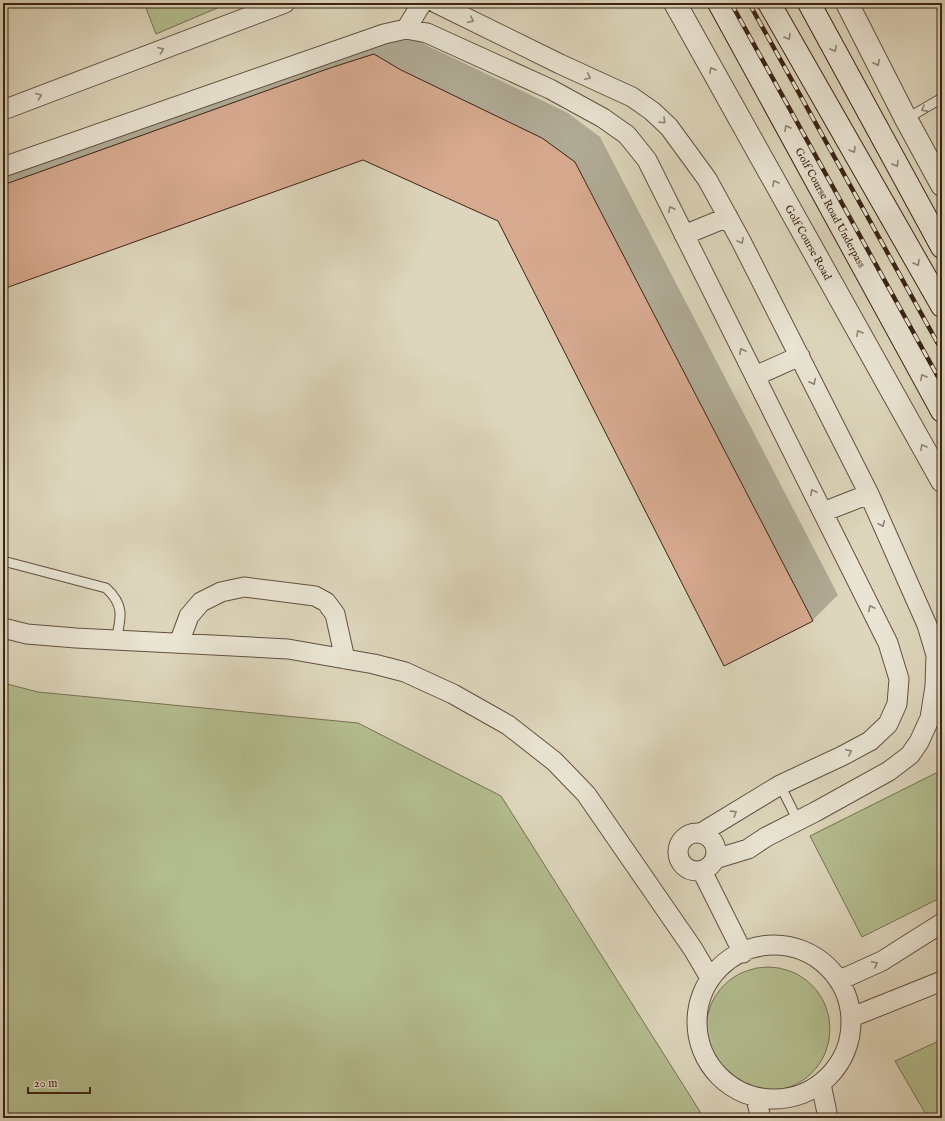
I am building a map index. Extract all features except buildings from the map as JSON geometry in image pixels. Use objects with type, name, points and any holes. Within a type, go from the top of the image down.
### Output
[{"type":"main road","name":"Golf Course Road","points":[[675,3],[942,481]]},
{"type":"main road","name":"Golf Course Road Underpass","points":[[719,3],[942,411]]},
{"type":"main road","points":[[769,3],[942,306]]},
{"type":"main road","points":[[809,3],[942,247]]},
{"type":"main road","points":[[847,3],[906,119],[942,185]]},
{"type":"street","points":[[3,110],[285,3]]},
{"type":"street","points":[[406,29],[422,3]]},
{"type":"street","points":[[3,167],[384,34],[406,29],[427,33],[550,89],[603,118],[627,136],[647,160],[888,643],[900,679],[897,704],[888,724],[870,741],[780,785],[701,833],[691,834],[682,839],[678,848],[678,858],[683,866],[692,871],[709,865],[748,849],[766,837],[890,771],[910,755],[919,742],[930,718],[939,685],[936,655],[927,625],[869,494],[728,217],[707,179],[669,127],[652,111],[632,97],[560,64],[436,3]]},
{"type":"street","points":[[550,89],[560,64]]},
{"type":"street","points":[[684,235],[728,217]]},
{"type":"street","points":[[754,376],[800,356]]},
{"type":"street","points":[[823,512],[869,494]]},
{"type":"street","points":[[179,644],[189,616],[202,602],[221,592],[244,587],[315,596],[326,602],[335,614],[345,658]]},
{"type":"street","points":[[3,628],[27,634],[179,644],[288,649],[345,658],[404,672],[453,694],[508,725],[554,761],[586,794],[693,950],[710,978]]},
{"type":"street","points":[[701,833],[711,839],[716,848],[709,865],[743,952]]},
{"type":"street","points":[[840,980],[882,961],[942,923]]},
{"type":"street","points":[[788,946],[818,957],[840,980],[848,998],[852,1017],[849,1042],[839,1066],[821,1084],[793,1097],[756,1099],[733,1088],[710,1067],[698,1038],[698,1007],[710,978],[730,958],[756,947],[788,946]]},
{"type":"street","points":[[852,1017],[942,981]]},
{"type":"street","points":[[821,1084],[828,1118]]},
{"type":"street","points":[[756,1099],[761,1118]]},
{"type":"lane","points":[[906,119],[942,98]]},
{"type":"lane","points":[[3,561],[106,588],[114,595],[118,602],[121,615],[116,640]]},
{"type":"lane","points":[[780,785],[798,821]]},
{"type":"green space","points":[[144,3],[229,3],[156,34]]},
{"type":"green space","points":[[3,683],[38,692],[358,723],[501,796],[704,1118],[3,1118]]},
{"type":"green space","points":[[942,770],[942,897],[862,937],[810,836]]},
{"type":"green space","points":[[768,967],[780,968],[792,972],[802,977],[812,985],[820,995],[825,1005],[829,1017],[829,1041],[825,1053],[820,1063],[812,1073],[802,1081],[792,1086],[780,1090],[768,1091],[756,1090],[744,1086],[734,1081],[724,1073],[716,1063],[711,1053],[707,1041],[706,1029],[707,1017],[711,1005],[716,995],[724,985],[734,977],[744,972],[756,968]]},
{"type":"green space","points":[[941,1040],[942,1118],[928,1118],[895,1061]]},
{"type":"railway","points":[[731,3],[942,384]]},
{"type":"railway","points":[[749,3],[942,351]]}]
